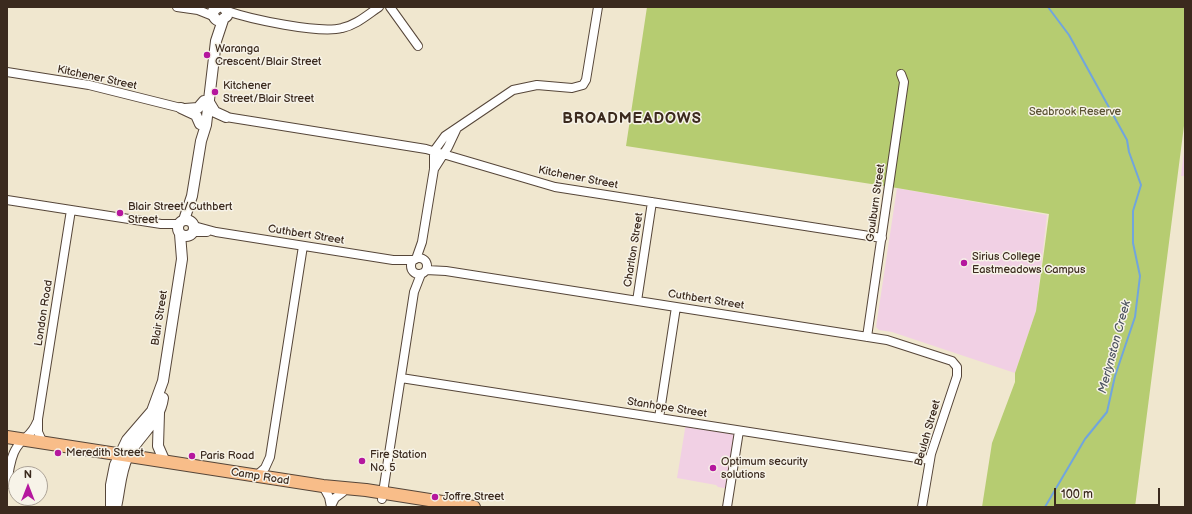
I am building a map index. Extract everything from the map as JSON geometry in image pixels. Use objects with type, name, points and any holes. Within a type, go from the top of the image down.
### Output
[{"type":"main road","name":"Camp Road","points":[[7,439],[124,455],[323,486],[382,496],[433,507]]},
{"type":"main road","name":"Camp Road","points":[[323,486],[342,492],[474,507]]},
{"type":"street","points":[[177,7],[220,11],[245,18],[335,30],[353,24],[374,8]]},
{"type":"street","points":[[390,7],[418,46]]},
{"type":"street","points":[[382,496],[434,169],[434,151],[445,136],[456,130],[499,99],[520,88],[544,84],[576,88],[583,85],[586,80],[598,7]]},
{"type":"street","name":"Blair Street","points":[[165,462],[158,446],[159,413],[163,399],[163,381],[220,11]]},
{"type":"street","name":"Kitchener Street","points":[[7,72],[89,85],[181,108]]},
{"type":"street","name":"Goulburn Street","points":[[867,337],[904,82],[901,74]]},
{"type":"street","points":[[181,108],[196,108],[206,102],[215,112],[226,117]]},
{"type":"street","points":[[181,108],[196,115],[203,124],[211,119],[226,117]]},
{"type":"street","name":"Kitchener Street","points":[[226,117],[434,151],[555,187],[882,238]]},
{"type":"street","points":[[434,169],[456,130]]},
{"type":"street","name":"Cuthbert Street","points":[[7,200],[393,260],[446,271],[867,337],[903,344],[947,359],[957,367]]},
{"type":"street","name":"Charlton Street","points":[[637,301],[652,202]]},
{"type":"street","name":"London Road","points":[[43,443],[38,432],[38,419],[71,210]]},
{"type":"street","points":[[277,479],[271,469],[270,457],[303,246]]},
{"type":"street","points":[[659,418],[676,307]]},
{"type":"street","name":"Beulah Street","points":[[922,507],[930,460],[956,381],[957,367]]},
{"type":"street","name":"Stanhope Street","points":[[400,378],[930,460]]},
{"type":"street","name":"Blair Street","points":[[124,455],[127,440],[152,411],[163,381]]},
{"type":"street","name":"Blair Street","points":[[124,455],[135,444],[159,413]]},
{"type":"street","name":"London Road","points":[[23,440],[33,432],[38,419]]},
{"type":"street","points":[[727,507],[739,431]]},
{"type":"street","points":[[7,439],[10,447],[11,460]]},
{"type":"street","points":[[7,484],[11,460],[16,448],[23,440]]},
{"type":"street","points":[[111,507],[113,471],[124,455]]},
{"type":"street","points":[[116,507],[124,466],[124,455]]},
{"type":"street","points":[[256,476],[265,468],[270,457]]},
{"type":"street","points":[[323,486],[329,497],[331,507]]},
{"type":"street","points":[[331,507],[335,498],[342,492]]},
{"type":"shaded area","points":[[1185,143],[1185,176],[1181,176]]},
{"type":"shaded area","name":"Sirius College Eastmeadows Campus","points":[[897,188],[1047,215],[1036,311],[1015,373],[892,332],[879,330],[876,327]]},
{"type":"shaded area","points":[[686,423],[739,431],[730,489],[677,478]]},
{"type":"green space","name":"Seabrook Reserve","points":[[647,7],[1185,7],[1185,118],[1135,507],[982,507],[992,443],[1015,382],[1015,373],[1036,311],[1049,214],[897,188],[626,146]]},
{"type":"waterway","name":"Merlynston Creek","points":[[1045,507],[1085,439],[1107,412],[1115,376],[1135,317],[1140,276],[1133,243],[1133,211],[1141,185],[1129,152],[1127,140],[1069,35],[1048,7]]},
{"type":"place","name":"Waranga Crescent/Blair Street","points":[[207,55]]},
{"type":"place","name":"Kitchener Street/Blair Street","points":[[215,92]]},
{"type":"place","name":"Blair Street/Cuthbert Street","points":[[120,213]]},
{"type":"place","name":"Sirius College Eastmeadows Campus","points":[[964,263]]},
{"type":"place","name":"Meredith Street","points":[[58,453]]},
{"type":"place","name":"Paris Road","points":[[192,456]]},
{"type":"place","name":"Fire Station No. 5","points":[[362,461]]},
{"type":"place","name":"Optimum security solutions","points":[[713,468]]},
{"type":"place","name":"Joffre Street","points":[[435,497]]},
{"type":"district","name":"BROADMEADOWS","points":[[632,119]]}]
